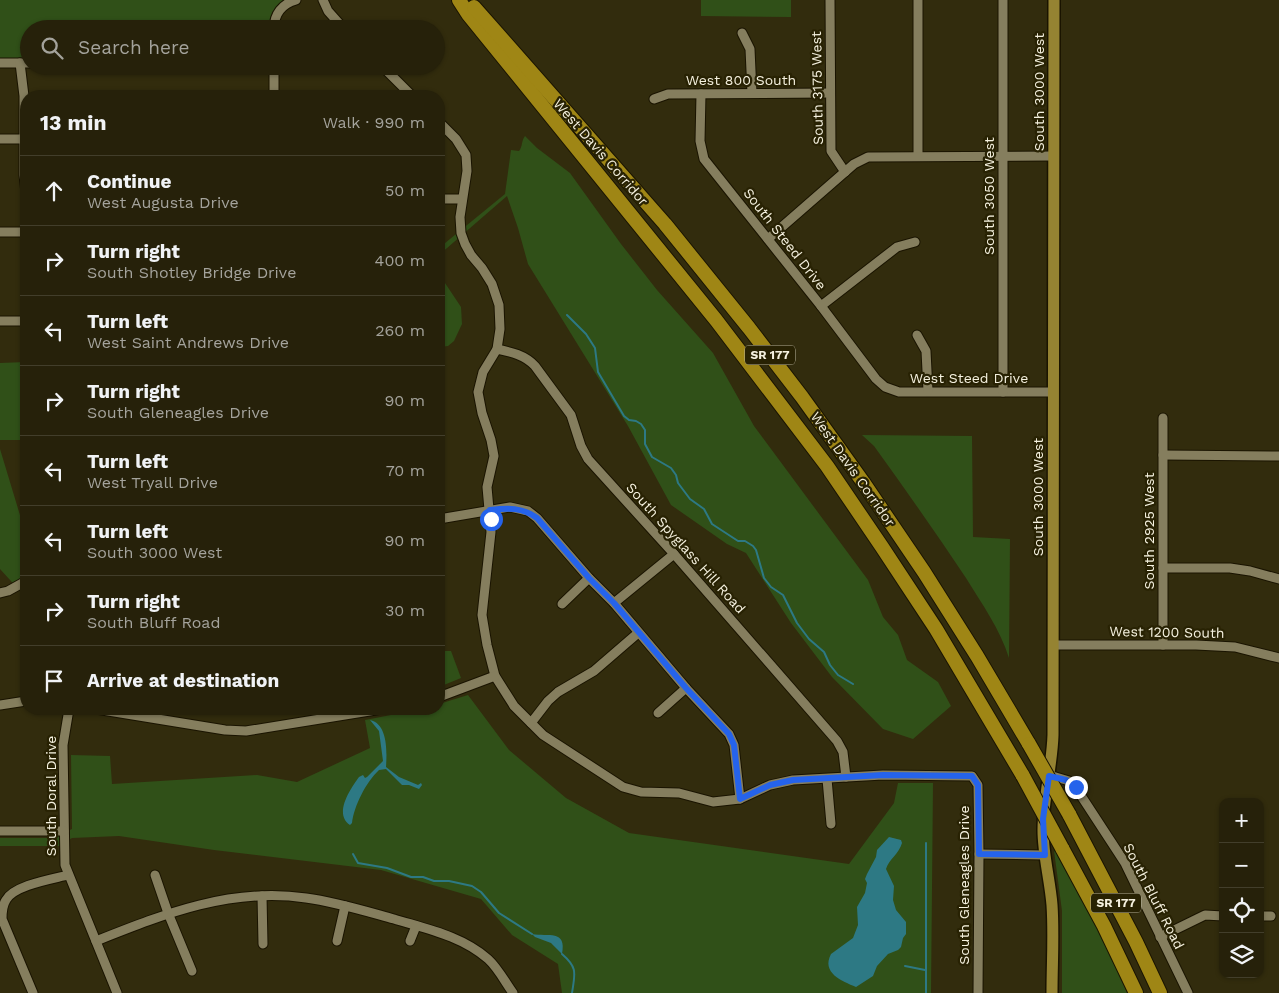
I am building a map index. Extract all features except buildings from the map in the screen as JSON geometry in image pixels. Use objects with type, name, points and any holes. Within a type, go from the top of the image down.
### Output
[{"type":"highway","name":"West Davis Corridor","points":[[459,0],[468,14],[749,362],[855,506],[936,629],[1024,776],[1136,993]]},
{"type":"highway","name":"West Davis Corridor","points":[[466,0],[665,224],[802,397],[863,482],[924,572],[1029,744],[1069,814],[1160,993]]},
{"type":"highway","points":[[1143,959],[1164,993]]},
{"type":"highway","points":[[1122,964],[1131,993]]},
{"type":"main road","name":"South 3000 West","points":[[1052,993],[1052,908],[1045,855],[1043,819],[1054,735],[1054,0]]},
{"type":"street","points":[[275,20],[282,7],[296,0]]},
{"type":"street","points":[[323,0],[328,12],[336,20]]},
{"type":"street","name":"South 3175 West","points":[[830,0],[830,151],[845,172]]},
{"type":"street","points":[[918,0],[918,156]]},
{"type":"street","name":"South 3050 West","points":[[1003,0],[1003,392]]},
{"type":"street","points":[[742,33],[750,50],[752,93]]},
{"type":"street","points":[[0,63],[20,63]]},
{"type":"street","points":[[24,75],[24,90]]},
{"type":"street","points":[[274,75],[274,90]]},
{"type":"street","points":[[391,75],[406,90]]},
{"type":"street","name":"West 800 South","points":[[654,99],[668,94],[830,93]]},
{"type":"street","name":"South Steed Drive","points":[[701,94],[700,141],[704,159],[821,306],[876,379],[885,387]]},
{"type":"street","points":[[445,128],[456,139],[466,155],[467,171],[462,199],[461,233],[472,255],[492,284],[499,305],[500,329],[497,349],[483,372],[478,392],[494,456],[487,487],[491,532],[482,615],[486,645],[495,676],[514,706],[543,735],[623,787],[641,792],[679,793],[713,802],[740,799],[770,785],[793,780],[846,777]]},
{"type":"street","points":[[0,139],[20,139]]},
{"type":"street","points":[[768,239],[854,164],[868,157],[1054,156]]},
{"type":"street","points":[[445,199],[462,199]]},
{"type":"street","points":[[0,232],[20,232]]},
{"type":"street","points":[[821,306],[897,247],[915,242]]},
{"type":"street","points":[[0,321],[20,321]]},
{"type":"street","points":[[917,335],[926,351],[928,391]]},
{"type":"street","name":"South Spyglass Hill Road","points":[[497,349],[529,359],[536,366],[570,415],[581,446],[588,459],[674,554],[837,741],[843,752],[846,777]]},
{"type":"street","name":"West Steed Drive","points":[[885,387],[899,392],[1053,392]]},
{"type":"street","name":"South 2925 West","points":[[1163,418],[1163,645]]},
{"type":"street","points":[[1163,455],[1279,456]]},
{"type":"street","points":[[445,518],[510,507],[528,511],[537,518],[589,578],[614,603],[686,688],[729,734],[734,745],[740,799]]},
{"type":"street","points":[[614,603],[674,554]]},
{"type":"street","points":[[1163,568],[1230,568],[1279,578]]},
{"type":"street","points":[[562,604],[589,578]]},
{"type":"street","points":[[0,593],[20,584]]},
{"type":"street","points":[[531,723],[548,701],[558,692],[594,671],[638,633]]},
{"type":"street","name":"West 1200 South","points":[[1054,645],[1235,647],[1279,658]]},
{"type":"street","points":[[445,695],[495,676]]},
{"type":"street","points":[[658,713],[686,688]]},
{"type":"street","points":[[0,705],[20,702]]},
{"type":"street","name":"South Doral Drive","points":[[68,715],[63,745],[65,866],[117,993]]},
{"type":"street","points":[[133,715],[224,730],[246,731],[345,715]]},
{"type":"street","name":"South Gleneagles Drive","points":[[846,777],[901,775],[969,776],[974,778],[978,785],[978,993]]},
{"type":"street","name":"South Bluff Road","points":[[1049,776],[1069,782],[1078,791],[1125,863],[1188,993]]},
{"type":"street","points":[[827,778],[831,824]]},
{"type":"street","points":[[0,831],[64,831]]},
{"type":"street","points":[[979,854],[1045,855]]},
{"type":"street","points":[[33,993],[2,920],[2,909],[5,900],[18,889],[68,875]]},
{"type":"street","points":[[155,875],[168,913],[192,970]]},
{"type":"street","points":[[96,941],[168,913],[192,906],[222,900],[262,896],[304,897],[345,906],[447,935],[464,942],[490,961],[513,993]]},
{"type":"street","points":[[262,896],[263,944]]},
{"type":"street","points":[[337,941],[345,906]]},
{"type":"street","points":[[1160,937],[1205,915],[1219,916]]},
{"type":"street","points":[[1264,916],[1271,916]]},
{"type":"street","points":[[410,941],[416,926]]},
{"type":"green space","points":[[0,0],[284,0],[273,13],[271,20],[20,20],[20,58],[0,58]]},
{"type":"green space","points":[[701,0],[791,0],[791,17],[701,16]]},
{"type":"green space","points":[[525,136],[537,148],[570,173],[657,290],[713,353],[754,426],[868,580],[883,617],[898,635],[907,660],[938,682],[951,706],[913,739],[883,729],[832,677],[791,623],[746,553],[727,544],[671,505],[628,426],[528,264],[507,196],[445,250],[445,243],[505,194],[511,150],[519,151]]},
{"type":"green space","points":[[445,283],[461,307],[462,324],[454,341],[445,346]]},
{"type":"green space","points":[[20,362],[20,440],[0,440],[0,363]]},
{"type":"green space","points":[[862,435],[972,436],[973,537],[1010,539],[1009,658],[996,627],[966,578],[874,446]]},
{"type":"green space","points":[[0,449],[20,515],[20,591],[0,569]]},
{"type":"green space","points":[[445,651],[451,651],[461,678],[445,685]]},
{"type":"green space","points":[[468,695],[509,750],[566,798],[629,833],[849,864],[894,803],[898,783],[933,783],[931,993],[562,993],[558,964],[512,935],[481,899],[381,870],[214,850],[119,836],[72,838],[59,846],[0,846],[0,838],[53,838],[72,829],[71,755],[110,756],[112,784],[257,775],[297,782],[370,748],[365,720],[391,715],[445,715],[445,702]]},
{"type":"green space","points":[[1053,843],[1110,953],[1127,993],[1062,993],[1062,911]]},
{"type":"water","points":[[370,720],[380,727],[383,733],[386,747],[386,767],[399,777],[418,785],[421,783],[422,785],[419,789],[409,785],[402,785],[386,769],[379,770],[361,795],[350,825],[345,820],[343,814],[348,794],[359,777],[363,775],[365,778],[367,777],[383,761],[379,731]]},
{"type":"water","points":[[889,837],[901,840],[902,843],[886,869],[894,886],[893,900],[896,910],[906,922],[906,934],[901,947],[888,954],[877,966],[873,976],[856,987],[834,975],[829,966],[829,961],[831,954],[853,938],[858,925],[857,907],[865,893],[867,883],[865,879],[876,857],[877,850]]},
{"type":"water","points":[[532,934],[559,937],[563,946],[562,954],[551,943]]},
{"type":"waterway","points":[[567,315],[586,334],[595,348],[598,372],[624,416],[641,424],[645,430],[645,444],[652,457],[671,468],[676,475],[678,483],[690,499],[704,509],[712,524],[738,541],[745,541],[753,546],[756,550],[764,578],[771,587],[783,595],[797,623],[809,639],[824,652],[830,665],[838,675],[853,684]]},
{"type":"waterway","points":[[926,843],[926,993]]},
{"type":"waterway","points":[[353,854],[358,863],[387,868],[411,877],[423,877],[434,881],[449,881],[472,886],[481,892],[499,913],[532,934]]},
{"type":"waterway","points":[[562,954],[573,967],[572,993]]},
{"type":"waterway","points":[[905,966],[925,970]]},
{"type":"route","points":[[491,519],[490,510],[510,507],[528,511],[537,518],[589,578],[614,603],[686,688],[729,734],[734,745],[740,799],[770,785],[793,780],[883,775],[972,776],[978,785],[979,854],[1045,855],[1043,819],[1049,776],[1066,780],[1076,787]]}]
